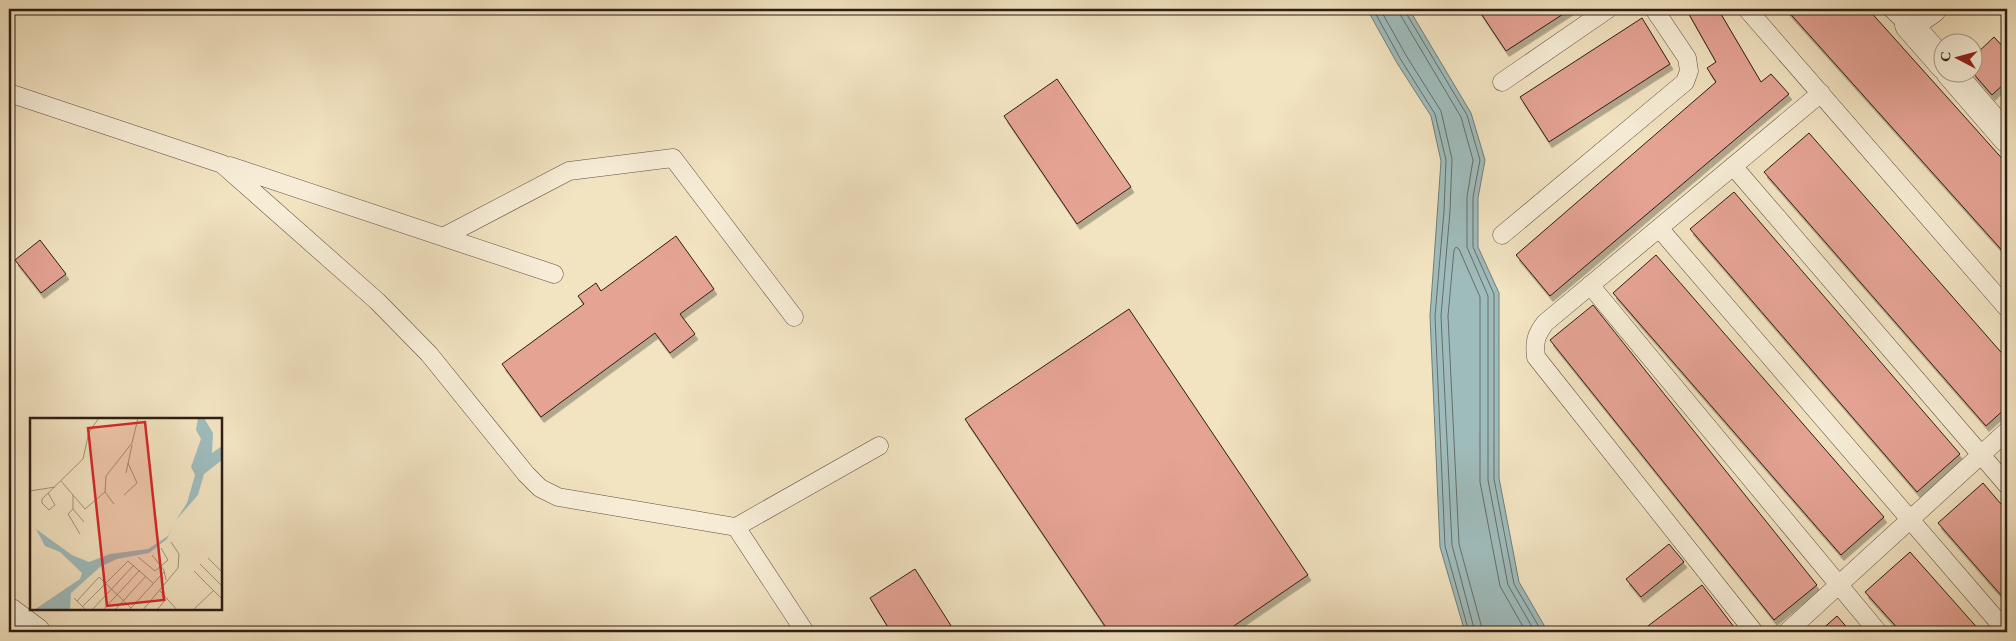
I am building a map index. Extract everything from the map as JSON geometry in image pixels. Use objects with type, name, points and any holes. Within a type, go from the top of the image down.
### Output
[{"type":"street","points":[[1932,9],[1901,17],[1934,54]]},
{"type":"street","points":[[1959,82],[2007,138]]},
{"type":"street","points":[[9,612],[36,632]]},
{"type":"lane","points":[[1502,82],[1608,9]]},
{"type":"lane","points":[[1502,235],[1686,82],[1689,71],[1686,58],[1654,9]]},
{"type":"lane","points":[[1747,9],[2007,308]]},
{"type":"lane","points":[[9,93],[554,274]]},
{"type":"lane","points":[[1754,632],[1536,357],[1534,346],[1536,335],[1545,323],[1820,93]]},
{"type":"lane","points":[[443,237],[569,171],[674,158],[794,317]]},
{"type":"lane","points":[[222,164],[377,301],[429,354],[526,474],[540,488],[558,497],[736,527],[879,446]]},
{"type":"lane","points":[[1733,166],[2007,485]]},
{"type":"lane","points":[[1659,228],[2007,632]]},
{"type":"lane","points":[[1590,285],[1878,632]]},
{"type":"lane","points":[[1787,632],[2007,431]]},
{"type":"lane","points":[[736,527],[805,632]]},
{"type":"water","points":[[1367,9],[1409,9],[1471,113],[1485,160],[1478,198],[1478,247],[1499,293],[1499,478],[1519,582],[1548,632],[1465,632],[1440,547],[1430,316],[1441,161],[1431,116],[1397,63]]},
{"type":"building","points":[[1478,9],[1571,9],[1506,51]]},
{"type":"building","points":[[1686,9],[1718,9],[1761,82],[1771,74],[1789,94],[1550,296],[1516,255],[1716,82],[1707,68],[1716,62]]},
{"type":"building","points":[[1786,9],[1868,9],[2007,164],[2007,256]]},
{"type":"building","points":[[1642,18],[1670,64],[1549,142],[1520,97]]},
{"type":"building","points":[[1994,37],[2007,51],[2007,81],[1992,95],[1981,82],[1984,82],[1984,46]]},
{"type":"building","points":[[1057,79],[1131,187],[1077,224],[1004,116]]},
{"type":"building","points":[[1809,133],[2007,359],[2007,407],[1986,426],[1764,172]]},
{"type":"building","points":[[1734,192],[1960,454],[1917,492],[1690,229]]},
{"type":"building","points":[[676,236],[714,289],[680,314],[695,334],[670,353],[655,333],[541,417],[502,364],[584,304],[578,296],[596,283],[601,291]]},
{"type":"building","points":[[40,240],[66,274],[41,293],[15,260]]},
{"type":"building","points":[[1656,255],[1884,517],[1841,555],[1613,293]]},
{"type":"building","points":[[1593,305],[1817,585],[1774,620],[1550,340]]},
{"type":"building","points":[[1129,309],[1308,575],[1225,632],[1109,632],[965,419]]},
{"type":"building","points":[[1983,483],[2007,511],[2007,602],[1938,523]]},
{"type":"building","points":[[1669,544],[1684,562],[1641,597],[1626,579]]},
{"type":"building","points":[[1910,552],[1981,632],[1901,632],[1865,592]]},
{"type":"building","points":[[915,569],[955,632],[891,632],[870,598]]},
{"type":"building","points":[[1702,585],[1734,627],[1727,632],[1640,632]]},
{"type":"building","points":[[1837,616],[1851,632],[1819,632]]}]
